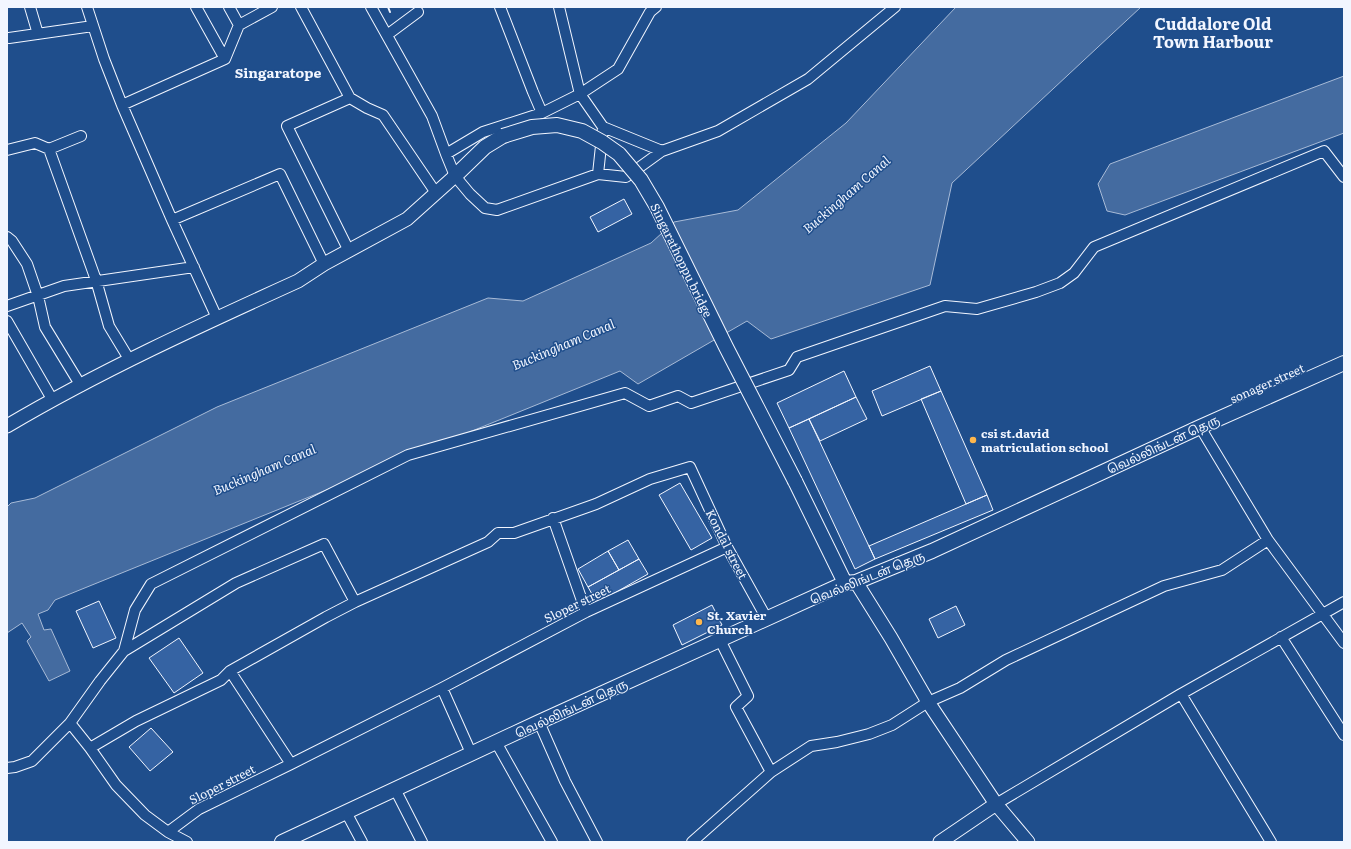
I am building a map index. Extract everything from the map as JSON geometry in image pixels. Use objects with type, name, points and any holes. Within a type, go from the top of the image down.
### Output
[{"type":"main road","name":"Singarathoppu bridge","points":[[455,176],[485,147],[503,136],[532,127],[557,126],[582,131],[602,142],[619,154],[641,180],[657,207],[726,347],[795,481],[851,582]]},
{"type":"main road","name":"வெல்லிங்டன் தெரு","points":[[1222,417],[1344,364]]},
{"type":"main road","name":"வெல்லிங்டன் தெரு","points":[[282,842],[298,839],[346,812],[471,753],[851,582],[932,551],[1200,427]]},
{"type":"street","points":[[30,7],[38,34]]},
{"type":"street","points":[[87,7],[104,59],[122,105],[217,318]]},
{"type":"street","points":[[196,7],[224,59]]},
{"type":"street","points":[[229,7],[239,24]]},
{"type":"street","points":[[122,105],[224,59],[239,24],[272,7]]},
{"type":"street","points":[[301,7],[350,98],[383,115],[436,193]]},
{"type":"street","points":[[371,7],[432,116],[455,176],[470,194],[485,208],[497,210],[598,174],[626,177],[662,151],[718,131],[808,79],[895,7]]},
{"type":"street","points":[[500,7],[542,113]]},
{"type":"street","points":[[559,7],[580,94],[603,127],[662,151]]},
{"type":"street","points":[[446,154],[483,132],[542,113],[580,94],[618,69],[652,9]]},
{"type":"street","points":[[387,35],[418,12]]},
{"type":"street","points":[[9,38],[93,26]]},
{"type":"street","points":[[349,251],[287,126],[350,98]]},
{"type":"street","points":[[598,174],[603,127]]},
{"type":"street","points":[[49,150],[81,136]]},
{"type":"street","points":[[7,150],[35,143],[49,150],[96,280],[109,326],[129,360]]},
{"type":"street","points":[[124,651],[135,610],[151,584],[408,456],[625,393],[649,406],[678,396],[692,403],[789,370],[797,357],[945,306],[977,309],[1036,292],[1060,283],[1074,273],[1094,247],[1324,151],[1344,177]]},
{"type":"street","points":[[172,220],[280,174],[324,264]]},
{"type":"street","points":[[7,426],[52,400],[129,360],[217,318],[298,282],[324,264],[407,219],[455,176]]},
{"type":"street","points":[[7,237],[12,241],[27,264],[38,296],[45,327],[81,386]]},
{"type":"street","points":[[7,306],[64,286],[96,280],[194,267]]},
{"type":"street","points":[[7,321],[52,400]]},
{"type":"street","name":"sonager street","points":[[1200,427],[1222,417]]},
{"type":"street","points":[[1200,427],[1268,540],[1344,643]]},
{"type":"street","name":"Kondal street","points":[[553,518],[596,504],[650,479],[690,467],[727,546],[767,619]]},
{"type":"street","points":[[90,748],[136,721],[221,680],[230,672],[326,617],[355,602],[488,542],[498,533],[514,533],[553,518],[586,612]]},
{"type":"street","points":[[692,842],[771,772],[811,746],[837,742],[869,734],[892,725],[928,702],[960,688],[1006,660],[1164,586],[1222,570],[1268,540]]},
{"type":"street","points":[[7,768],[32,761],[70,723],[100,681],[124,651],[236,583],[324,544],[355,602]]},
{"type":"street","name":"Sloper street","points":[[168,832],[199,809],[442,688],[586,612],[727,546]]},
{"type":"street","points":[[851,582],[891,638],[928,702],[996,804],[1028,842]]},
{"type":"street","points":[[940,842],[996,804],[1181,694],[1281,636],[1344,602]]},
{"type":"street","points":[[1281,636],[1344,734]]},
{"type":"street","points":[[720,640],[748,696],[736,707],[771,772]]},
{"type":"street","points":[[230,672],[291,764]]},
{"type":"street","points":[[442,688],[471,753]]},
{"type":"street","points":[[1181,694],[1271,842]]},
{"type":"street","points":[[539,722],[565,781],[597,842]]},
{"type":"street","points":[[70,723],[116,785],[145,815],[168,832],[187,842]]},
{"type":"street","points":[[496,742],[552,842]]},
{"type":"street","points":[[395,789],[422,842]]},
{"type":"street","points":[[346,812],[362,842]]},
{"type":"water","name":"Buckingham Canal","points":[[956,7],[1141,7],[952,183],[930,285],[771,339],[747,321],[638,384],[620,371],[55,600],[48,610],[38,614],[44,630],[51,629],[70,671],[49,681],[27,641],[31,637],[22,623],[7,633],[7,507],[11,503],[35,498],[217,407],[488,298],[523,301],[651,243],[674,222],[738,210],[846,123]]},
{"type":"water","points":[[1344,76],[1344,133],[1125,215],[1107,211],[1098,184],[1110,164]]},
{"type":"building","points":[[624,199],[632,214],[598,232],[590,217]]},
{"type":"building","points":[[930,366],[941,391],[882,416],[872,391]]},
{"type":"building","points":[[844,371],[856,397],[789,428],[777,403]]},
{"type":"building","points":[[941,391],[987,495],[966,504],[921,399]]},
{"type":"building","points":[[856,397],[867,419],[820,441],[809,419]]},
{"type":"building","points":[[809,419],[875,559],[855,569],[789,428]]},
{"type":"building","points":[[680,483],[712,538],[691,550],[659,495]]},
{"type":"building","points":[[987,495],[993,510],[875,559],[869,546]]},
{"type":"building","points":[[628,540],[639,559],[619,570],[608,551]]},
{"type":"building","points":[[608,551],[619,570],[588,587],[578,569]]},
{"type":"building","points":[[639,559],[648,574],[597,603],[588,587]]},
{"type":"building","points":[[99,601],[116,638],[93,648],[76,611]]},
{"type":"building","points":[[712,605],[722,625],[682,645],[673,625]]},
{"type":"building","points":[[956,606],[965,625],[938,638],[929,619]]},
{"type":"building","points":[[179,638],[203,673],[174,693],[149,658]]},
{"type":"building","points":[[151,728],[173,752],[150,771],[129,747]]},
{"type":"wall","points":[[388,7],[390,12]]},
{"type":"place","name":"csi st.david matriculation school","points":[[973,440]]},
{"type":"place","name":"St. Xavier Church","points":[[699,622]]},
{"type":"district","name":"Cuddalore Old Town Harbour","points":[[1213,32]]},
{"type":"district","name":"Singaratope","points":[[278,72]]}]
